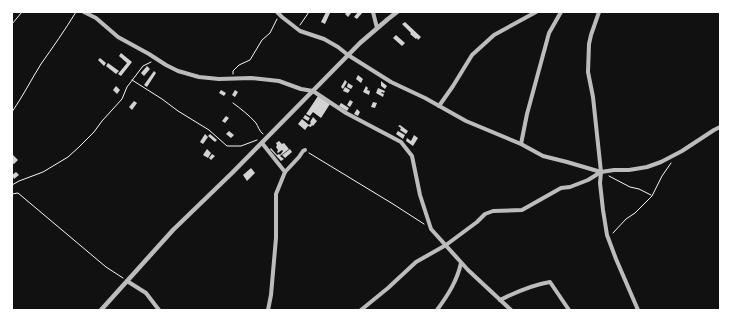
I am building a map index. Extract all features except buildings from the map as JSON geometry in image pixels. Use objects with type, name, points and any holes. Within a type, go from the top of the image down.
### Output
[{"type":"street","points":[[84,12],[96,18],[118,37],[178,71],[199,77],[219,79],[251,78],[279,81],[301,89],[313,91],[346,113],[401,142],[412,156],[420,195],[431,229],[461,263],[511,310]]},
{"type":"street","points":[[277,12],[300,31],[324,39],[391,82],[425,98],[466,121],[521,144],[544,156],[601,172]]},
{"type":"street","points":[[373,12],[377,28]]},
{"type":"street","points":[[101,310],[173,230],[267,138],[348,55],[397,12]]},
{"type":"street","points":[[438,106],[453,86],[472,54],[494,35],[536,12]]},
{"type":"street","points":[[521,144],[527,114],[549,33],[562,12]]},
{"type":"street","points":[[599,12],[589,44],[588,72],[593,97],[601,172],[600,183],[603,210],[608,239],[638,310]]},
{"type":"street","points":[[361,310],[416,262],[446,245],[477,222],[485,214],[493,211],[522,210],[561,188],[570,187],[588,180],[601,172],[647,167],[661,162],[720,127]]},
{"type":"street","points":[[262,143],[285,172]]},
{"type":"street","points":[[269,309],[276,238],[276,194],[285,172],[305,150]]},
{"type":"street","points":[[437,310],[459,275],[461,263]]},
{"type":"street","points":[[127,281],[146,293],[159,310]]},
{"type":"street","points":[[500,300],[538,284],[550,282],[569,310]]},
{"type":"path","points":[[12,24],[22,12]]},
{"type":"path","points":[[12,112],[76,12]]},
{"type":"path","points":[[297,29],[309,12]]},
{"type":"path","points":[[233,78],[234,71],[239,65],[250,60],[262,40],[270,33],[281,16]]},
{"type":"path","points":[[12,185],[43,172],[68,157],[94,132],[102,120],[122,99],[127,87],[143,66],[151,62]]},
{"type":"path","points":[[132,80],[209,130],[227,146],[242,146],[254,140],[267,138]]},
{"type":"path","points":[[233,102],[257,124],[260,132],[267,138]]},
{"type":"path","points":[[305,150],[431,229]]},
{"type":"path","points":[[608,239],[626,219],[635,213],[652,196],[662,176],[670,166],[676,154]]},
{"type":"path","points":[[601,172],[630,187],[639,189],[652,196]]},
{"type":"path","points":[[12,194],[18,193],[106,267],[127,281]]}]
